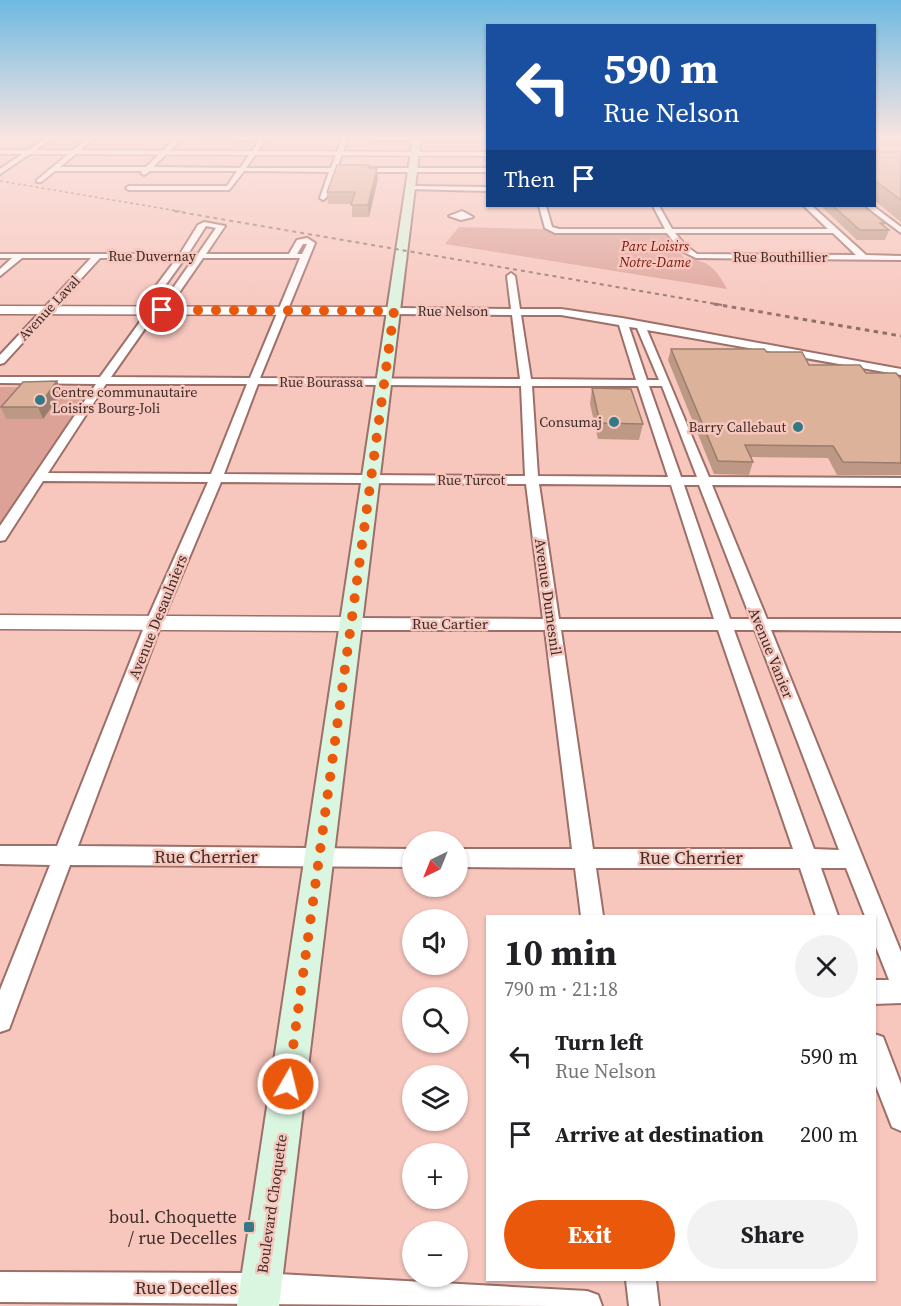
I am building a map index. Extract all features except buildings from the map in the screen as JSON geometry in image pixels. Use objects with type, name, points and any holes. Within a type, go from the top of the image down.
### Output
[{"type":"main road","name":"Boulevard Choquette","points":[[259,1297],[409,199]]},
{"type":"street","points":[[462,213],[463,199]]},
{"type":"street","points":[[543,207],[549,228],[569,231],[836,231]]},
{"type":"street","name":"Rue Bouthillier","points":[[657,207],[687,254],[696,256],[901,258]]},
{"type":"street","points":[[809,207],[863,258]]},
{"type":"street","points":[[870,207],[901,231]]},
{"type":"street","points":[[0,537],[153,310],[201,227],[204,224],[221,226],[200,256],[153,310]]},
{"type":"street","points":[[292,256],[300,242],[307,240],[311,244],[304,256]]},
{"type":"street","name":"Rue Duvernay","points":[[0,256],[304,256]]},
{"type":"street","points":[[0,273],[20,256]]},
{"type":"street","name":"Avenue Laval","points":[[0,360],[98,256]]},
{"type":"street","name":"Avenue Desaulniers","points":[[0,1020],[154,622],[215,480],[304,256]]},
{"type":"street","name":"Avenue Dumesnil","points":[[511,276],[526,382],[532,480],[592,915]]},
{"type":"street","name":"Rue Nelson","points":[[0,310],[561,312],[901,372]]},
{"type":"street","points":[[622,321],[724,624],[827,915]]},
{"type":"street","name":"Avenue Vanier","points":[[640,325],[666,383],[702,481],[874,915]]},
{"type":"street","points":[[634,360],[656,361]]},
{"type":"street","name":"Rue Bourassa","points":[[0,380],[666,383]]},
{"type":"street","name":"Rue Turcot","points":[[40,477],[215,480],[901,482]]},
{"type":"street","name":"Rue Cartier","points":[[0,622],[901,625]]},
{"type":"street","name":"Rue Cherrier","points":[[0,855],[402,858]]},
{"type":"street","name":"Rue Cherrier","points":[[468,858],[852,859]]},
{"type":"street","name":"Avenue Vanier","points":[[876,919],[901,981]]},
{"type":"street","points":[[876,992],[901,991]]},
{"type":"street","points":[[876,1051],[901,1118]]},
{"type":"street","points":[[641,1281],[644,1306]]},
{"type":"street","name":"Rue Decelles","points":[[0,1287],[587,1306]]},
{"type":"green space","name":"Parc Loisirs Notre-Dame","points":[[459,227],[666,232],[684,258],[700,261],[710,266],[719,275],[727,289],[445,244]]},
{"type":"green space","points":[[0,387],[98,388],[0,536]]},
{"type":"railway","points":[[106,199],[183,212]]},
{"type":"railway","points":[[174,211],[722,305]]},
{"type":"railway","points":[[714,304],[901,336]]},
{"type":"place","name":"Centre communautaire Loisirs Bourg-Joli","points":[[40,400]]},
{"type":"place","name":"Consumaj","points":[[614,422]]},
{"type":"place","name":"Barry Callebaut","points":[[798,427]]},
{"type":"place","name":"boul. Choquette / rue Decelles","points":[[249,1227]]},
{"type":"route","points":[[162,310],[394,311],[288,1084]]}]
